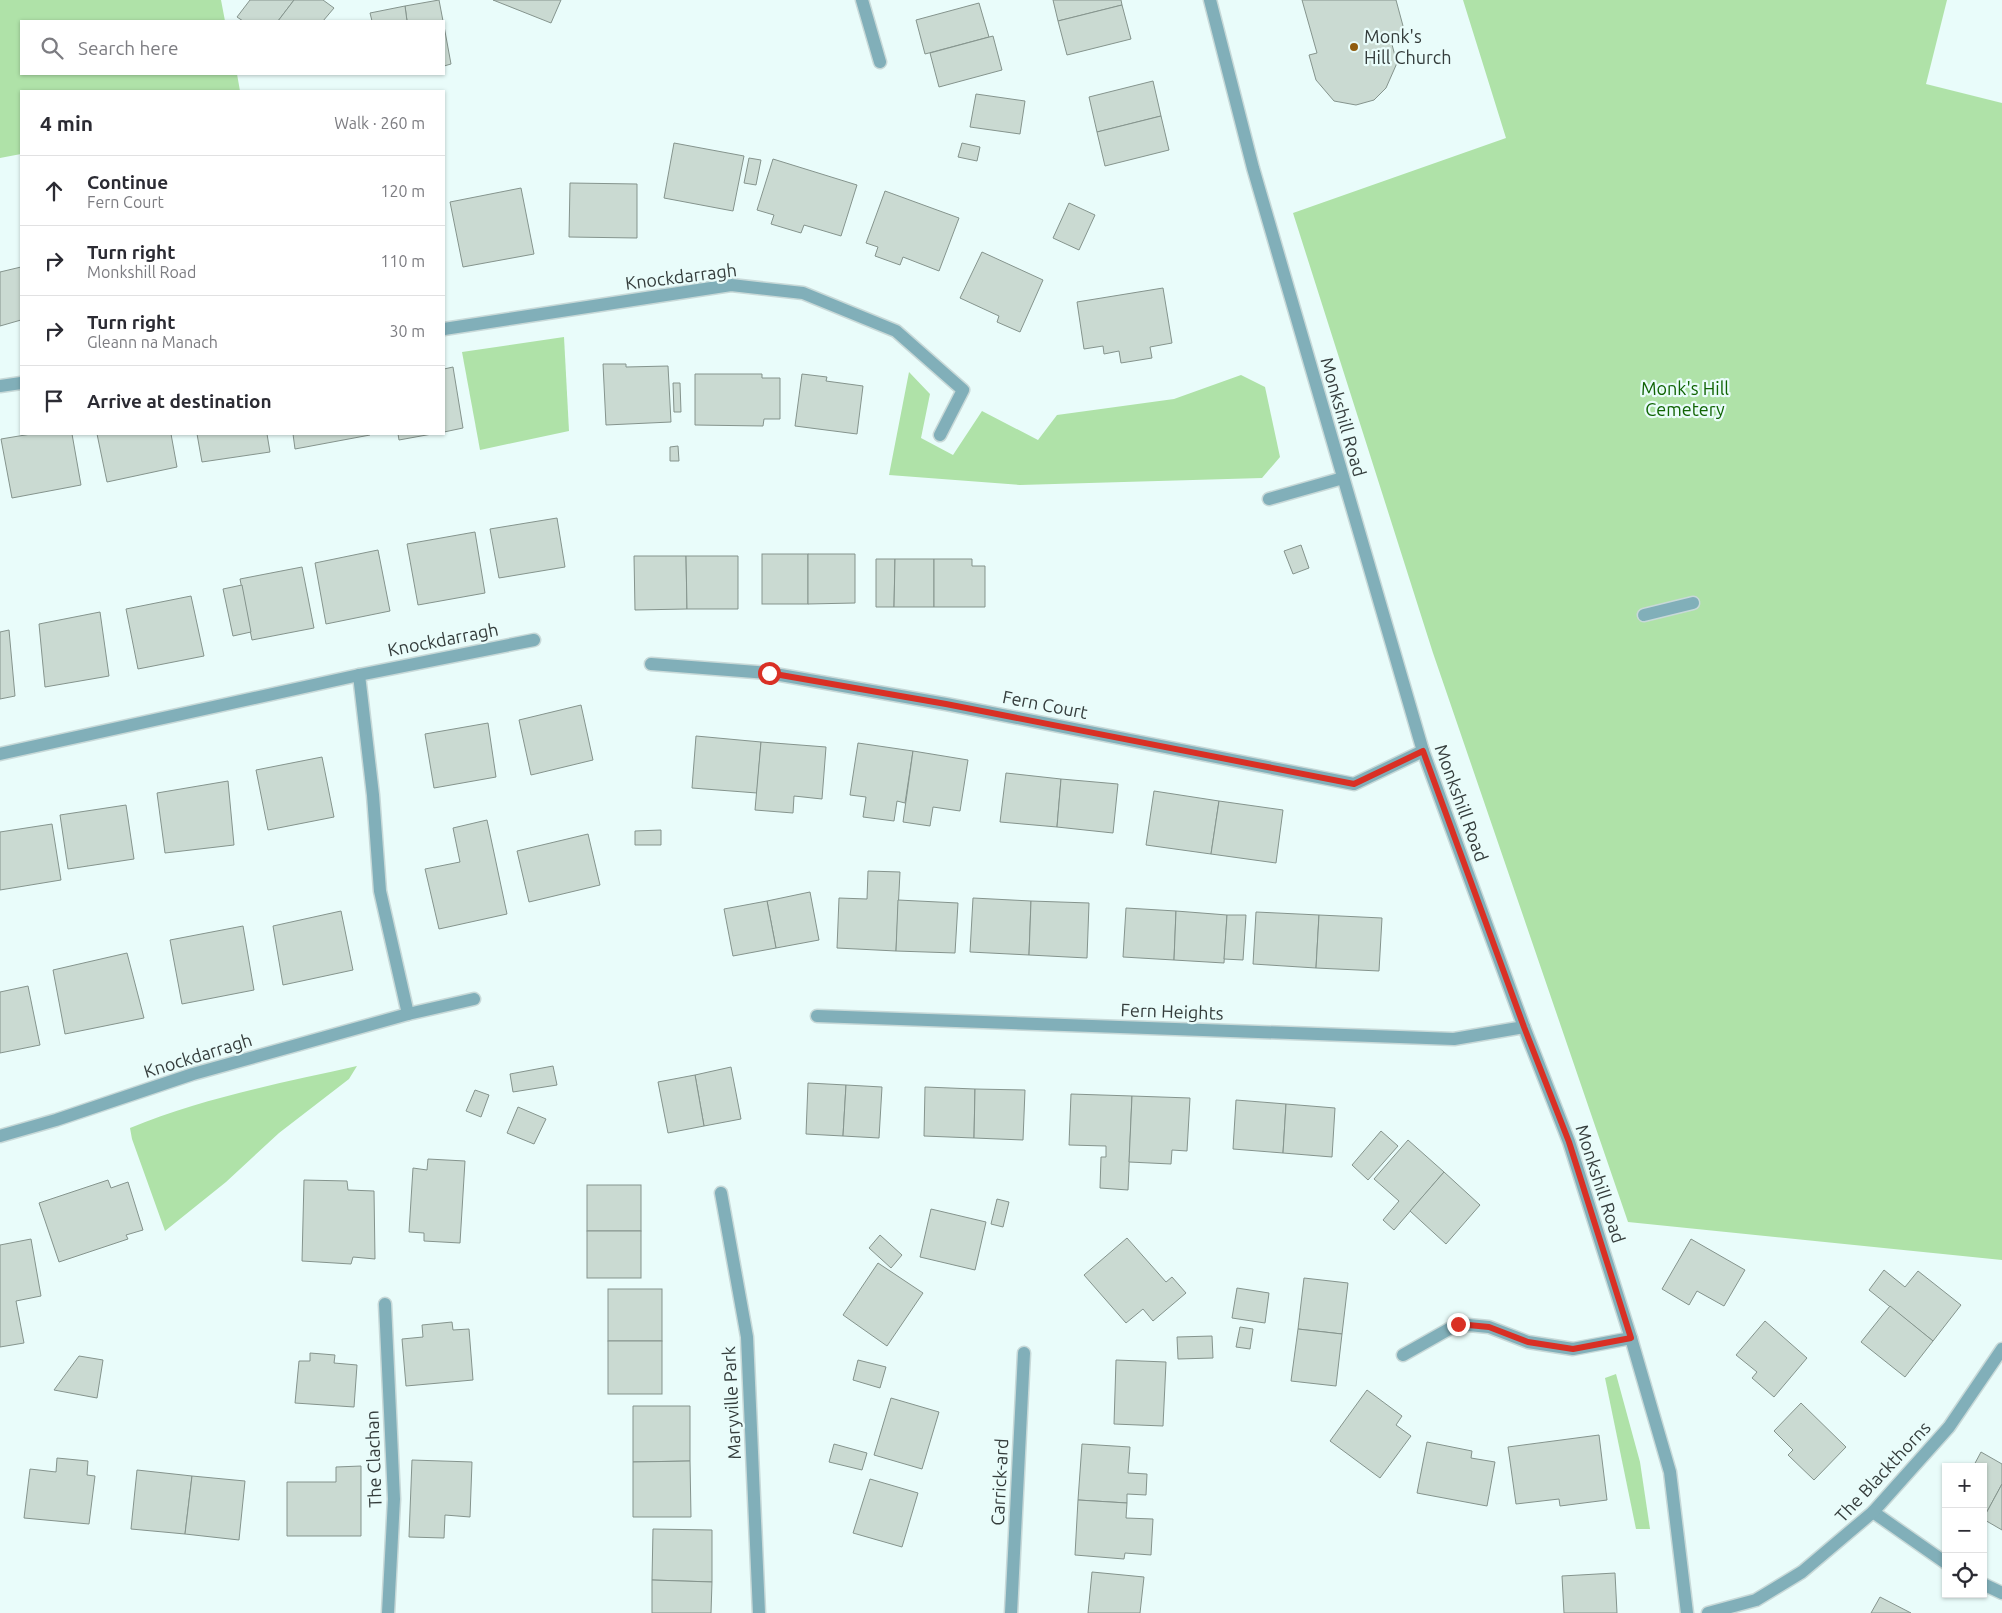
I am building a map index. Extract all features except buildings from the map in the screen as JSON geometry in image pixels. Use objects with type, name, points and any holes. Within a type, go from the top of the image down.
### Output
[{"type":"street","points":[[862,0],[880,62]]},
{"type":"street","name":"Monkshill Road","points":[[1210,0],[1253,168],[1423,751],[1524,1027],[1569,1142],[1631,1338],[1670,1472],[1687,1613]]},
{"type":"street","name":"Knockdarragh","points":[[445,329],[731,285],[803,293],[896,331],[963,390],[940,435]]},
{"type":"street","points":[[0,386],[20,383]]},
{"type":"street","points":[[1269,499],[1343,478]]},
{"type":"street","points":[[1644,615],[1693,603]]},
{"type":"street","name":"Knockdarragh","points":[[0,754],[358,675],[534,640]]},
{"type":"street","name":"Fern Court","points":[[651,664],[769,673],[956,706],[1354,784],[1423,751]]},
{"type":"street","points":[[358,675],[373,795],[380,891],[408,1014]]},
{"type":"street","name":"Knockdarragh","points":[[0,1136],[56,1120],[193,1074],[408,1014],[474,999]]},
{"type":"street","name":"Fern Heights","points":[[817,1016],[1454,1039],[1524,1027]]},
{"type":"street","name":"Maryville Park","points":[[721,1193],[747,1337],[759,1613]]},
{"type":"street","name":"The Clachan","points":[[385,1304],[394,1499],[388,1613]]},
{"type":"street","points":[[1403,1355],[1458,1324],[1489,1327],[1528,1342],[1573,1349],[1631,1338]]},
{"type":"street","name":"The Blackthorns","points":[[1708,1613],[1756,1600],[1802,1572],[1873,1512],[1949,1427],[2002,1349]]},
{"type":"street","name":"Carrick-ard","points":[[1011,1613],[1024,1352]]},
{"type":"street","points":[[1873,1512],[1942,1560]]},
{"type":"street","points":[[1987,1586],[2002,1593]]},
{"type":"green space","points":[[0,0],[221,0],[225,20],[20,20],[20,75],[237,75],[240,90],[20,90],[20,154],[0,158]]},
{"type":"green space","name":"Monk's Hill Cemetery","points":[[1463,0],[1947,0],[1926,84],[2002,103],[2002,1260],[1628,1222],[1433,653],[1293,213],[1506,138]]},
{"type":"green space","points":[[564,337],[569,431],[480,450],[462,352]]},
{"type":"green space","points":[[909,372],[930,394],[921,438],[953,455],[982,411],[1038,440],[1057,415],[1174,399],[1241,375],[1265,387],[1280,457],[1262,478],[1020,485],[889,475]]},
{"type":"green space","points":[[357,1066],[349,1079],[279,1133],[226,1182],[165,1231],[132,1139],[130,1128],[157,1117],[213,1100]]},
{"type":"green space","points":[[1616,1374],[1640,1462],[1650,1529],[1636,1529],[1605,1378]]},
{"type":"place","name":"Monk's Hill Church","points":[[1354,47]]},
{"type":"route","points":[[769,673],[1147,742],[1354,784],[1423,751],[1524,1027],[1569,1142],[1631,1338],[1573,1349],[1528,1342],[1489,1327],[1458,1324]]}]
